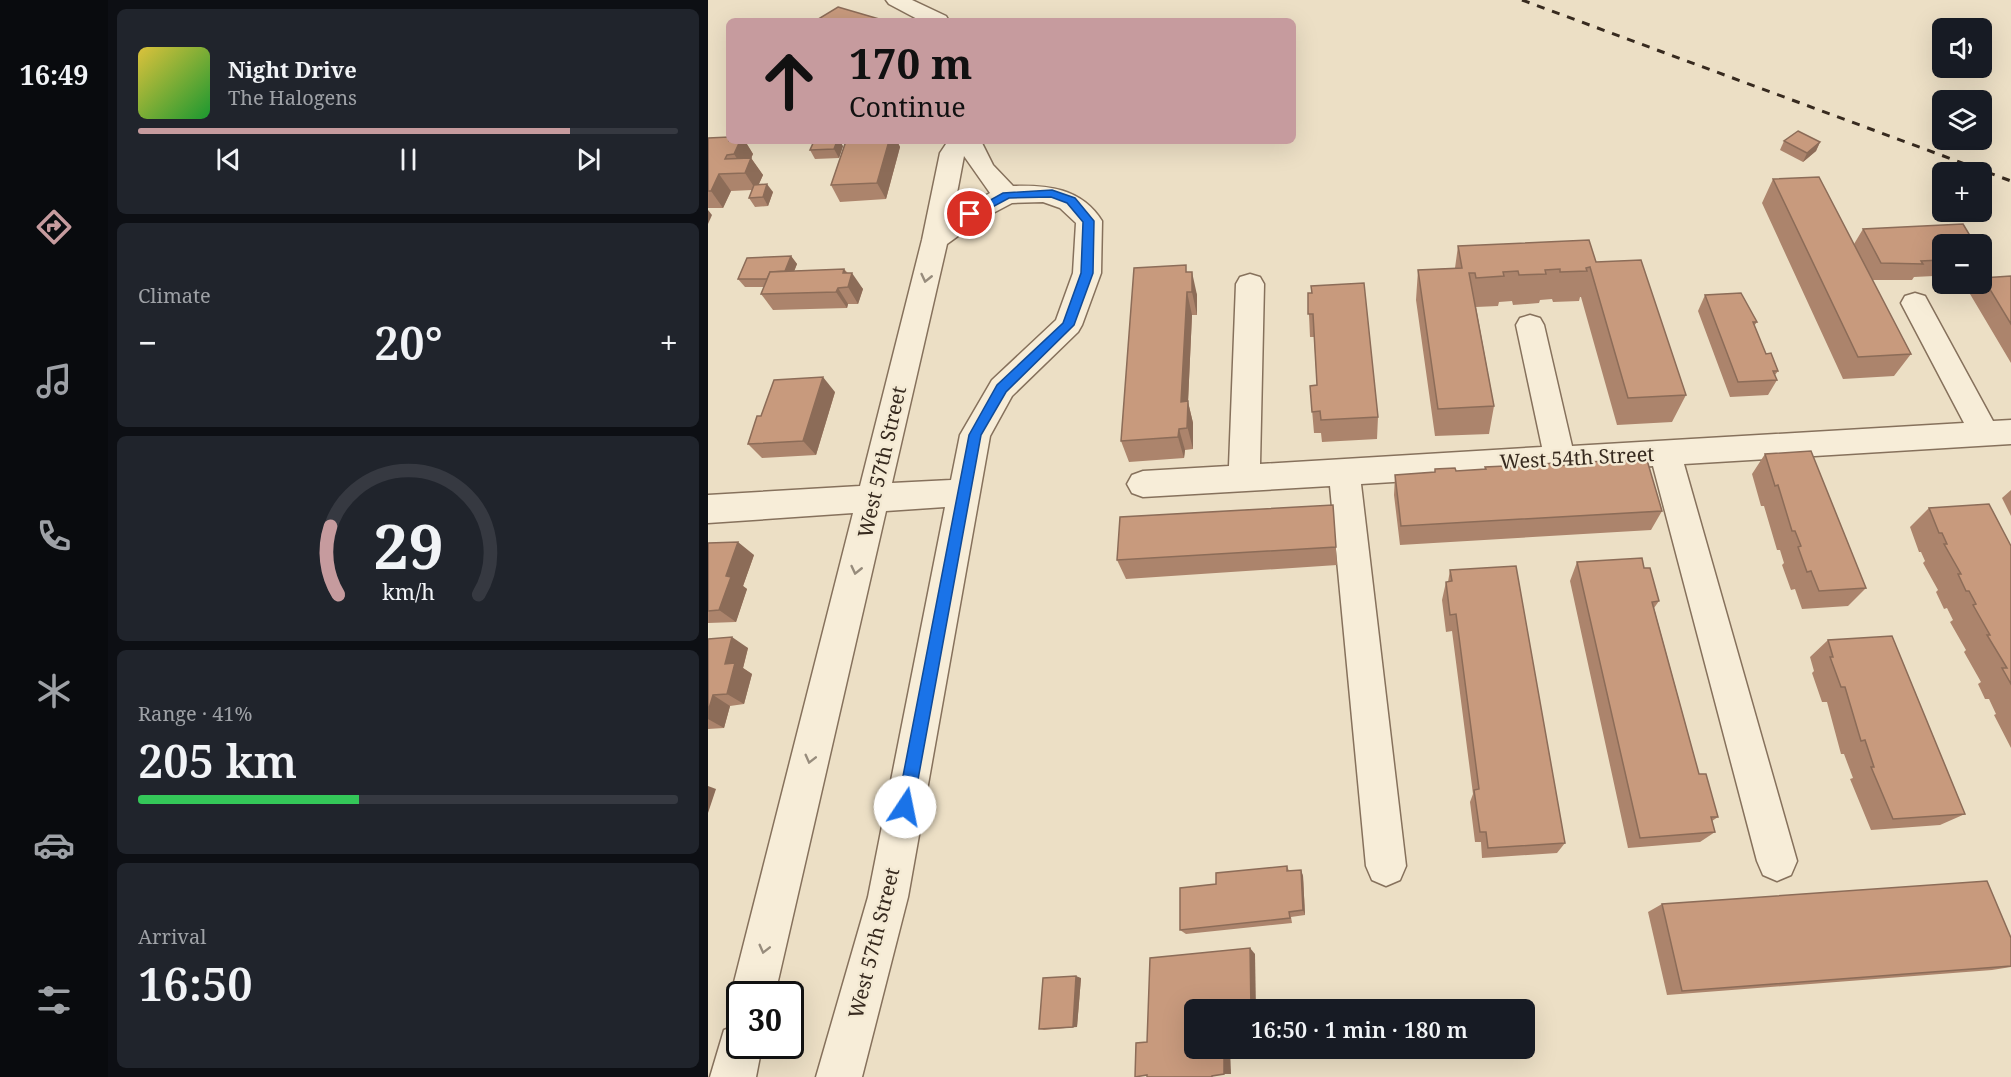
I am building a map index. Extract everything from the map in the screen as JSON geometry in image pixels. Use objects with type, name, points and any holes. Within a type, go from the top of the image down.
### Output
[{"type":"street","points":[[896,0],[932,18]]},
{"type":"street","name":"West 57th Street","points":[[756,981],[935,240],[952,153],[959,144]]},
{"type":"street","points":[[935,240],[970,214],[1007,195],[990,180],[970,144]]},
{"type":"street","name":"West 57th Street","points":[[839,1077],[888,897],[975,435],[1002,388],[1068,325],[1087,273],[1089,221],[1071,200],[1052,194],[1007,195]]},
{"type":"street","points":[[1244,478],[1250,284]]},
{"type":"street","points":[[1915,303],[1998,433]]},
{"type":"street","points":[[1530,325],[1560,459]]},
{"type":"street","name":"West 54th Street","points":[[1143,484],[1998,433]]},
{"type":"street","points":[[1665,453],[1777,861]]},
{"type":"street","points":[[1344,472],[1386,866]]},
{"type":"street","points":[[708,510],[964,492]]},
{"type":"street","points":[[733,1077],[737,1059]]},
{"type":"building","points":[[838,7],[876,18],[820,18]]},
{"type":"building","points":[[1798,131],[1820,142],[1807,153],[1784,141]]},
{"type":"building","points":[[726,137],[726,144],[739,144],[734,154],[727,155],[725,159],[751,158],[745,173],[719,174],[711,191],[708,191],[708,138]]},
{"type":"building","points":[[813,144],[836,144],[834,149],[810,150]]},
{"type":"building","points":[[845,144],[888,144],[877,183],[831,185]]},
{"type":"building","points":[[1819,177],[1911,354],[1858,357],[1773,179]]},
{"type":"building","points":[[767,184],[763,197],[749,198],[754,185]]},
{"type":"building","points":[[1963,224],[1969,234],[1932,234],[1932,260],[1921,261],[1923,264],[1881,263],[1863,229]]},
{"type":"building","points":[[1589,240],[1596,262],[1641,260],[1686,395],[1628,398],[1590,267],[1586,268],[1587,271],[1560,272],[1560,269],[1545,270],[1546,274],[1519,275],[1518,271],[1503,272],[1504,276],[1476,278],[1475,273],[1469,273],[1494,406],[1438,409],[1418,270],[1462,268],[1458,246]]},
{"type":"building","points":[[791,256],[785,271],[770,272],[767,279],[738,279],[747,258]]},
{"type":"building","points":[[1186,265],[1186,272],[1192,272],[1192,292],[1187,292],[1181,402],[1188,401],[1187,428],[1179,429],[1178,437],[1121,441],[1134,268]]},
{"type":"building","points":[[844,269],[843,273],[852,273],[848,287],[838,288],[836,292],[761,294],[770,272]]},
{"type":"building","points":[[2011,276],[2011,324],[1992,293],[1992,277]]},
{"type":"building","points":[[1364,283],[1378,417],[1321,420],[1320,411],[1312,412],[1310,386],[1317,385],[1313,314],[1308,314],[1308,293],[1312,293],[1311,286]]},
{"type":"building","points":[[1741,293],[1757,322],[1753,322],[1766,354],[1771,353],[1778,371],[1773,371],[1777,380],[1738,382],[1705,295]]},
{"type":"building","points":[[823,377],[803,441],[748,444],[757,416],[761,416],[774,380]]},
{"type":"building","points":[[1811,451],[1866,588],[1819,591],[1811,571],[1807,572],[1798,547],[1801,546],[1795,531],[1792,531],[1778,485],[1775,486],[1765,454]]},
{"type":"building","points":[[1647,460],[1662,511],[1401,526],[1395,475],[1435,472],[1435,469],[1455,468],[1456,471],[1553,463],[1554,466],[1583,464],[1583,462]]},
{"type":"building","points":[[1989,504],[2011,546],[2011,684],[2002,668],[2007,668],[1987,635],[1990,635],[1973,605],[1976,604],[1969,591],[1966,591],[1958,574],[1961,574],[1944,544],[1947,544],[1942,533],[1939,533],[1929,508]]},
{"type":"building","points":[[1333,505],[1336,547],[1117,560],[1120,517]]},
{"type":"building","points":[[738,542],[726,576],[731,577],[719,610],[708,611],[708,543]]},
{"type":"building","points":[[1642,558],[1644,568],[1650,568],[1659,601],[1652,602],[1699,774],[1706,774],[1718,817],[1711,817],[1715,832],[1640,838],[1577,562]]},
{"type":"building","points":[[1516,566],[1565,843],[1488,848],[1486,832],[1480,832],[1474,790],[1479,789],[1456,614],[1450,615],[1446,582],[1452,581],[1450,570]]},
{"type":"building","points":[[1892,636],[1965,814],[1893,819],[1871,767],[1874,767],[1865,740],[1861,741],[1845,687],[1841,687],[1830,657],[1833,657],[1828,640]]},
{"type":"building","points":[[732,637],[725,664],[735,663],[727,694],[713,695],[708,712],[708,639]]},
{"type":"building","points":[[1287,866],[1287,871],[1301,870],[1303,910],[1289,912],[1290,918],[1180,930],[1180,888],[1216,884],[1216,873]]},
{"type":"building","points":[[1987,881],[2011,938],[2011,966],[1682,991],[1662,904]]},
{"type":"building","points":[[1250,948],[1251,999],[1184,999],[1184,1059],[1224,1059],[1224,1074],[1212,1077],[1147,1077],[1147,1075],[1135,1077],[1136,1043],[1147,1042],[1150,958]]},
{"type":"building","points":[[1076,976],[1073,1027],[1039,1029],[1043,978]]},
{"type":"railway","points":[[1522,0],[2011,181]]},
{"type":"route","points":[[905,807],[975,435],[1002,388],[1068,325],[1087,273],[1089,221],[1071,200],[1052,194],[1007,195],[970,214]]}]
